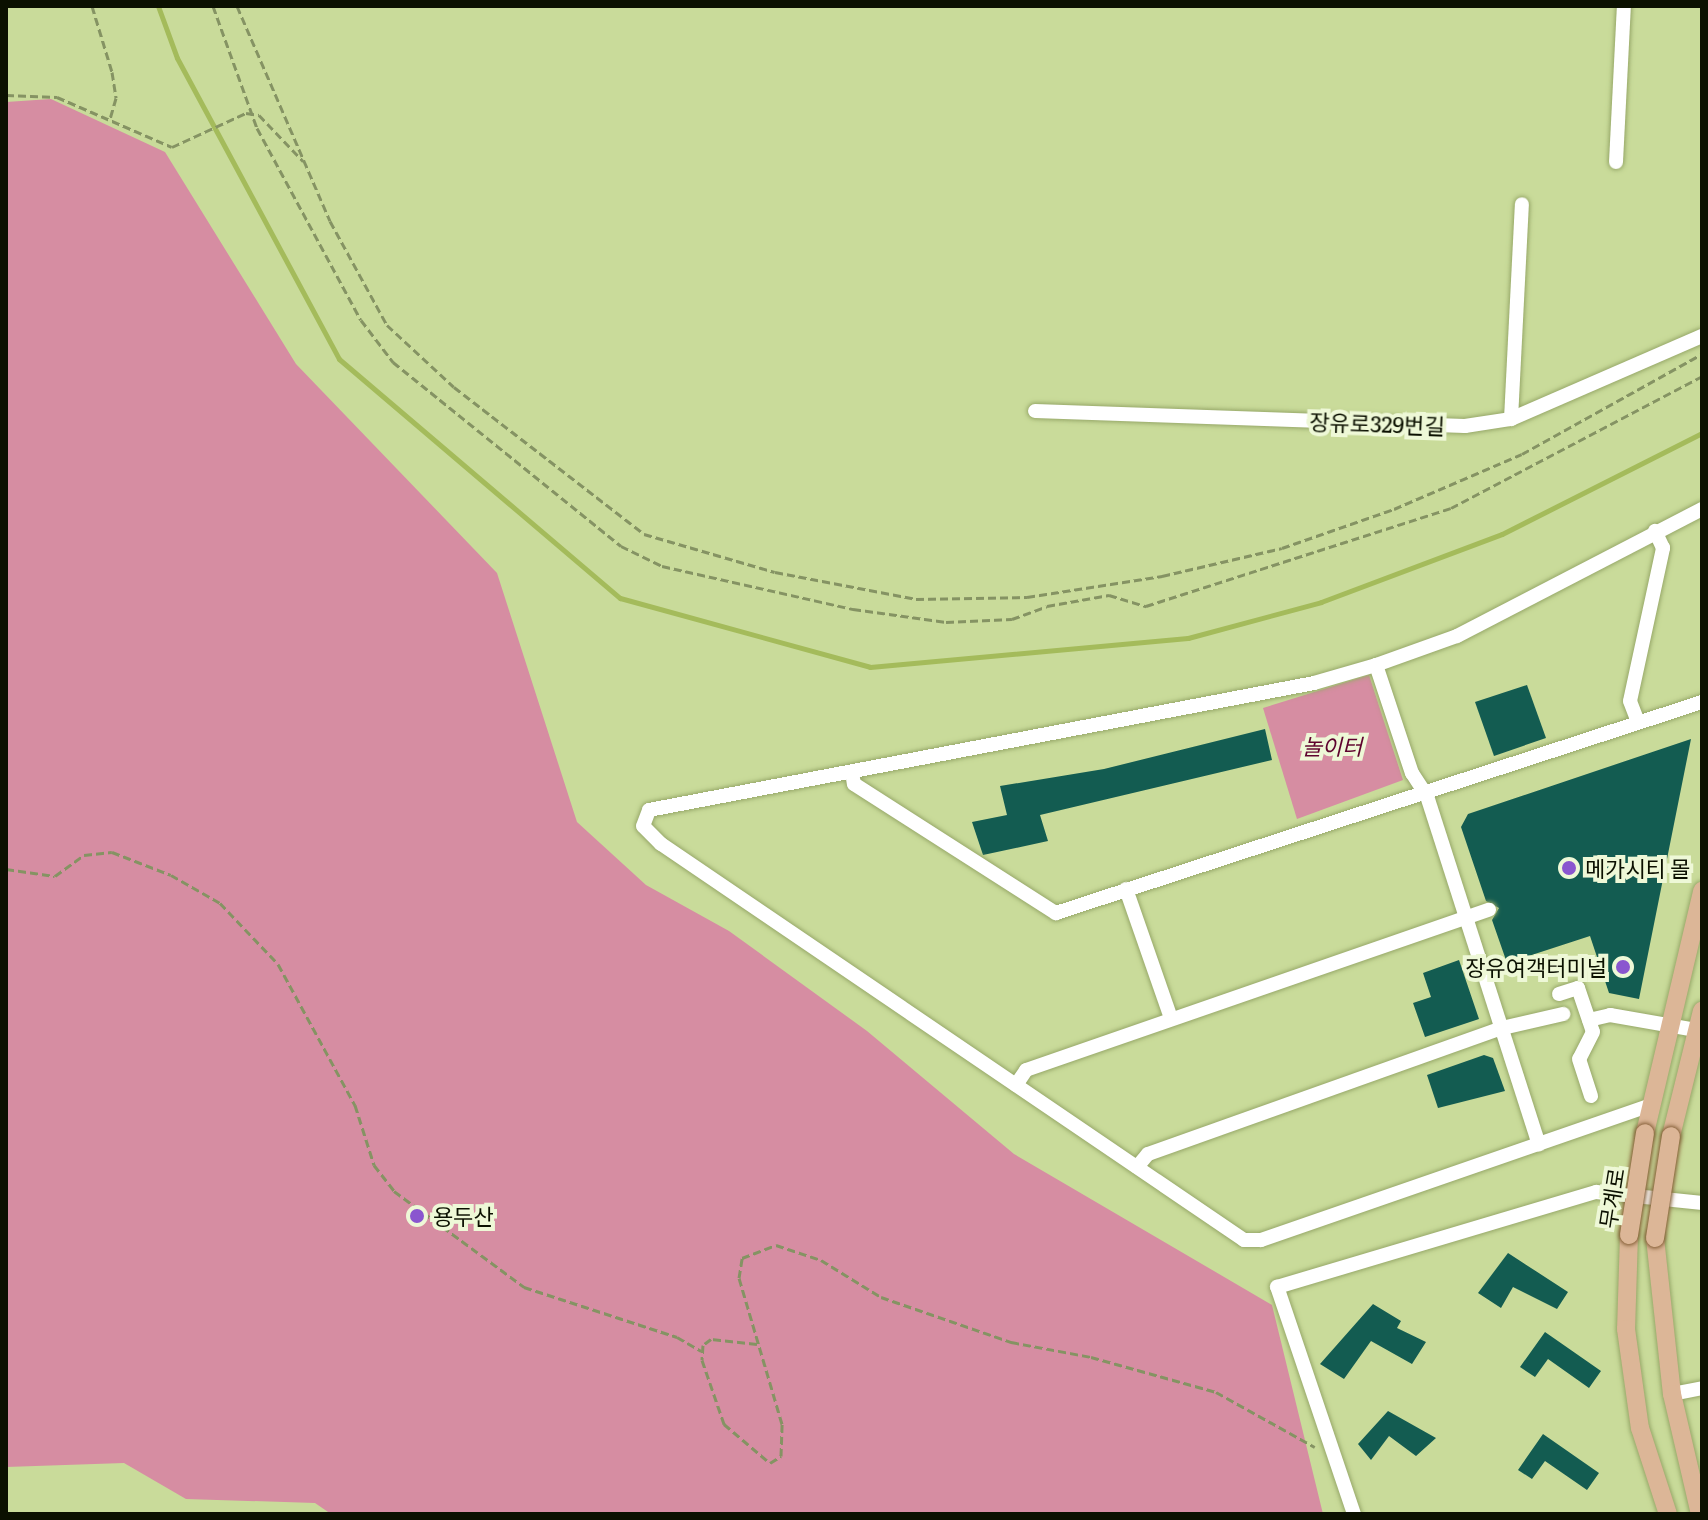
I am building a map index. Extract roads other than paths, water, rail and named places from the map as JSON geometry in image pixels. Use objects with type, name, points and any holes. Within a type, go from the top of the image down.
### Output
[{"type":"main road","name":"무계로","points":[[1668,1514],[1640,1428],[1633,1381],[1626,1329],[1629,1235],[1645,1133],[1702,891]]},
{"type":"main road","points":[[1700,1514],[1672,1394],[1655,1238],[1671,1136],[1700,1031],[1702,1011]]},
{"type":"street","points":[[1616,162],[1624,6]]},
{"type":"street","points":[[1511,419],[1522,204]]},
{"type":"street","name":"장유로329번길","points":[[1035,411],[1465,426],[1511,419],[1702,336]]},
{"type":"street","points":[[1651,1105],[1261,1240],[1244,1240],[661,844],[643,826],[649,810],[1314,683],[1376,665],[1457,636],[1702,509]]},
{"type":"street","points":[[1638,722],[1630,701],[1663,548],[1655,531]]},
{"type":"street","points":[[1376,665],[1412,773],[1427,796],[1539,1144]]},
{"type":"street","points":[[852,772],[854,784],[1056,913],[1399,797],[1427,796],[1702,702]]},
{"type":"street","points":[[1126,889],[1171,1018]]},
{"type":"street","points":[[1016,1085],[1026,1070],[1489,910]]},
{"type":"street","points":[[1559,994],[1578,988],[1593,1032],[1579,1059],[1591,1096]]},
{"type":"street","points":[[1137,1167],[1148,1154],[1502,1028],[1563,1014]]},
{"type":"street","points":[[1589,1020],[1610,1015],[1700,1031]]},
{"type":"street","points":[[1354,1514],[1277,1287],[1596,1192],[1702,1203]]},
{"type":"street","points":[[1672,1394],[1702,1388]]},
{"type":"waterway","points":[[158,6],[177,58],[339,359],[620,598],[870,667],[1188,638],[1321,602],[1502,534],[1702,433]]},
{"type":"place","name":"메가시티 몰","points":[[1569,868]]},
{"type":"place","name":"장유여객터미널","points":[[1623,967]]},
{"type":"place","name":"용두산","points":[[417,1216]]},
{"type":"park label","name":"놀이터","points":[[1332,746]]}]
